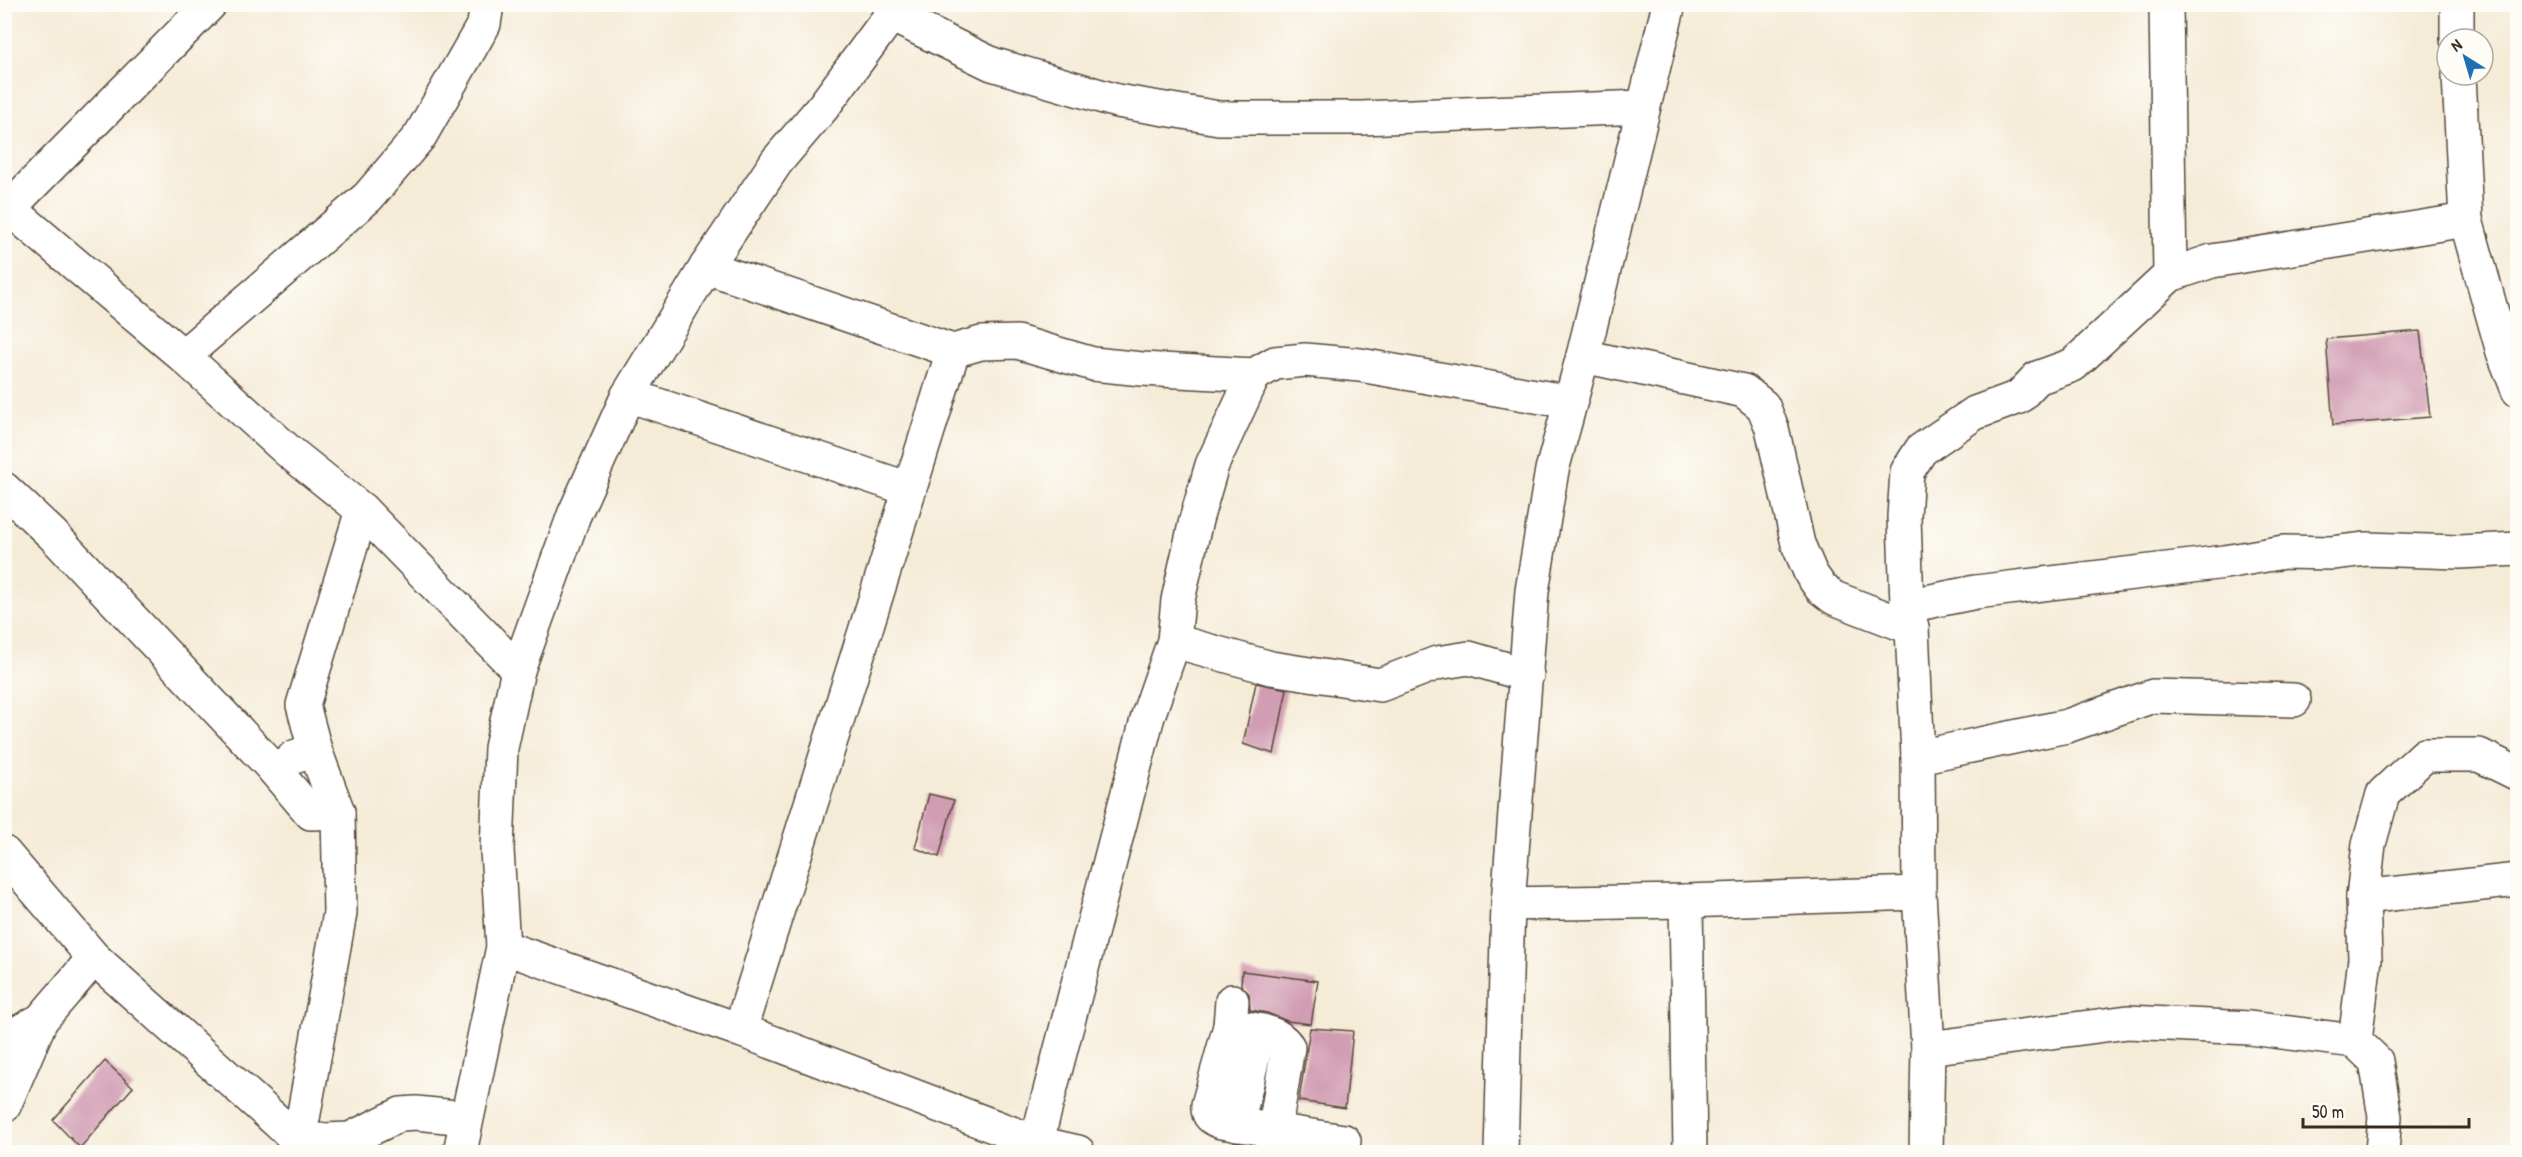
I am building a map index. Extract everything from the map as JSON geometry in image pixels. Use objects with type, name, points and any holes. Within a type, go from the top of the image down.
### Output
[{"type":"street","points":[[210,4],[7,206],[183,356],[287,450],[362,510],[518,670]]},
{"type":"street","points":[[183,356],[368,197],[394,167],[420,136],[484,24],[486,4]]},
{"type":"street","points":[[1501,1152],[1508,904],[1532,591],[1548,492],[1669,4]]},
{"type":"street","points":[[2166,4],[2170,276]]},
{"type":"street","points":[[2457,4],[2457,27]]},
{"type":"street","points":[[460,1152],[503,947],[497,850],[501,748],[518,670],[574,515],[628,395],[706,267],[777,161],[823,108],[894,10],[992,64],[1117,101],[1219,118],[1361,118],[1644,106]]},
{"type":"street","points":[[2460,87],[2466,220],[2503,352],[2517,390]]},
{"type":"street","points":[[1926,1152],[1928,1048],[1919,893],[1918,757],[1904,517],[1907,472],[1921,450],[1975,413],[2019,397],[2037,378],[2073,365],[2170,276],[2212,261],[2466,220]]},
{"type":"street","points":[[706,267],[953,351],[981,343],[1017,342],[1093,364],[1254,375],[1275,363],[1305,360],[1360,365],[1570,402]]},
{"type":"street","points":[[740,1030],[953,351]]},
{"type":"street","points":[[1583,356],[1744,391],[1763,406],[1772,428],[1798,544],[1810,574],[1821,588],[1834,598],[1910,617],[1976,592],[2224,562],[2284,552],[2332,553],[2366,549],[2459,552],[2517,549]]},
{"type":"street","points":[[1036,1148],[1148,716],[1174,641],[1183,574],[1212,465],[1254,375]]},
{"type":"street","points":[[628,395],[909,489]]},
{"type":"street","points":[[4,489],[52,534],[270,765],[311,813],[338,812]]},
{"type":"street","points":[[298,1147],[340,913],[338,812],[315,750],[303,705],[362,510]]},
{"type":"street","points":[[1174,641],[1271,668],[1380,685],[1437,663],[1469,658],[1527,675]]},
{"type":"street","points":[[1918,757],[2067,726],[2153,696],[2294,700]]},
{"type":"street","points":[[270,765],[315,750]]},
{"type":"street","points":[[2355,1041],[2365,959],[2363,897],[2369,844],[2383,794],[2425,755],[2478,754],[2517,774]]},
{"type":"street","points":[[9,866],[94,957],[298,1147]]},
{"type":"street","points":[[2363,897],[2517,880]]},
{"type":"street","points":[[1508,904],[1919,893]]},
{"type":"street","points":[[1686,901],[1689,1152]]},
{"type":"street","points":[[503,947],[740,1030],[1036,1148],[1078,1152]]},
{"type":"street","points":[[4,1106],[41,1020],[94,957]]},
{"type":"street","points":[[1273,1142],[1288,1047],[1280,1036],[1240,1019],[1237,1125],[1273,1142],[1344,1142]]},
{"type":"street","points":[[4,1040],[41,1020]]},
{"type":"street","points":[[1928,1048],[2128,1022],[2250,1028],[2355,1041],[2376,1060],[2385,1118],[2382,1152]]},
{"type":"street","points":[[298,1147],[350,1139],[401,1114],[417,1113],[466,1118]]},
{"type":"building","points":[[2420,331],[2430,417],[2333,425],[2326,339]]},
{"type":"building","points":[[1256,683],[1287,689],[1274,754],[1243,744]]},
{"type":"building","points":[[929,794],[954,800],[939,857],[915,848]]},
{"type":"building","points":[[1242,971],[1318,981],[1311,1024],[1287,1021],[1267,1013],[1250,1010],[1249,994],[1241,985]]},
{"type":"building","points":[[1310,1028],[1353,1031],[1345,1108],[1299,1101]]},
{"type":"building","points":[[105,1061],[133,1087],[80,1148],[53,1120]]}]
